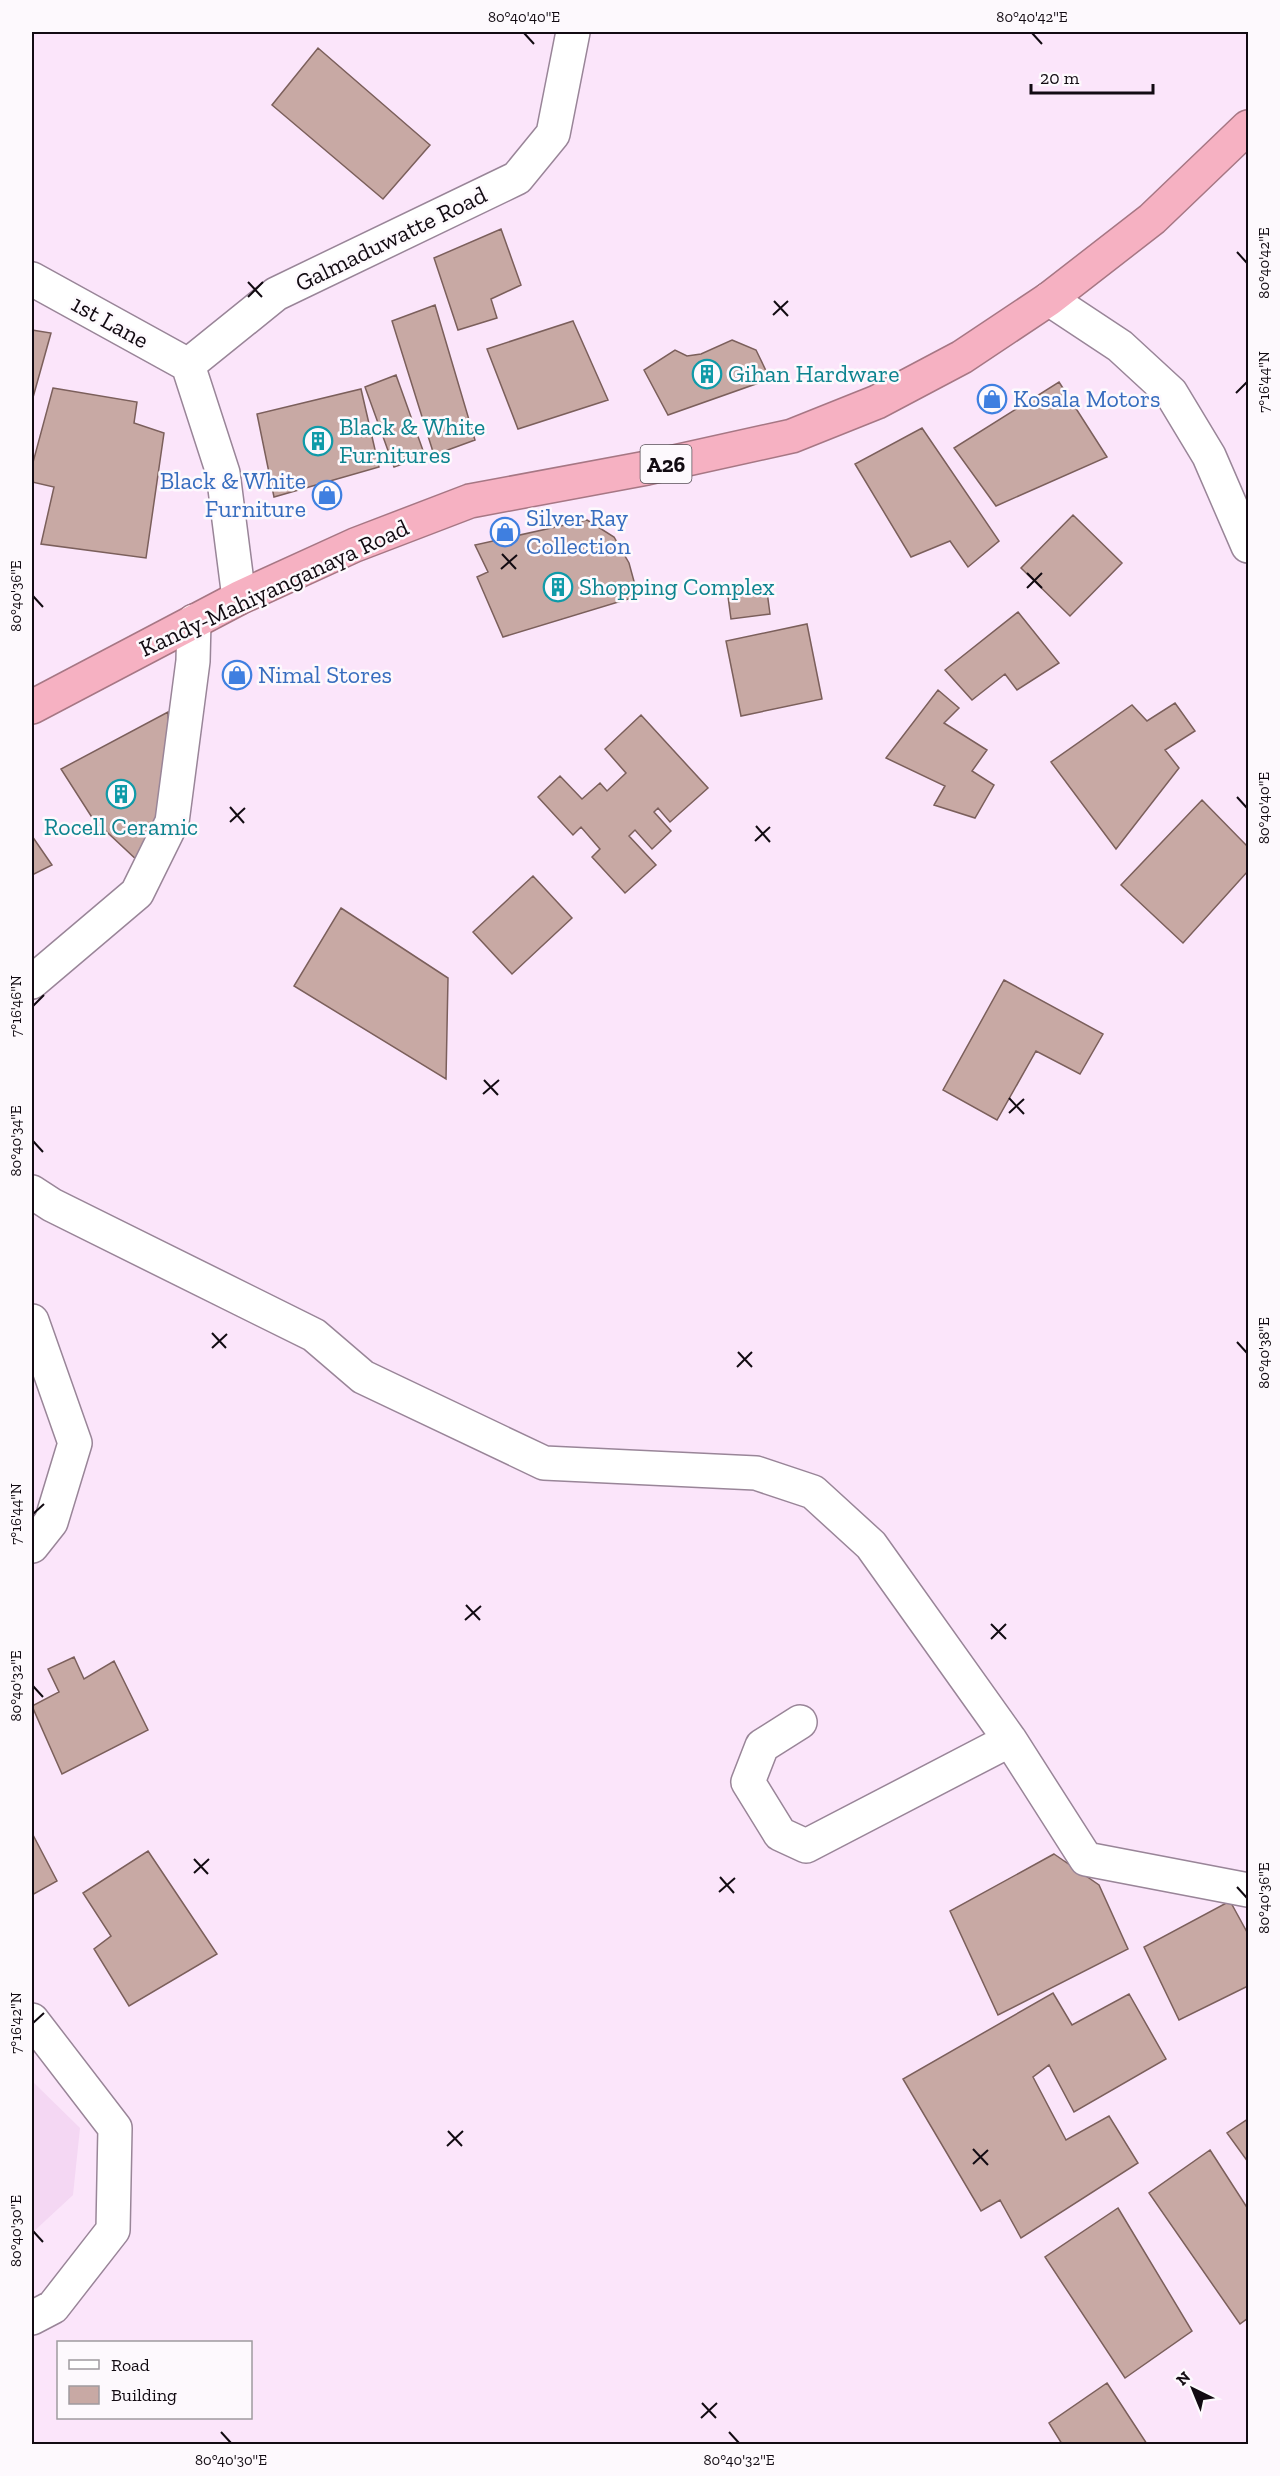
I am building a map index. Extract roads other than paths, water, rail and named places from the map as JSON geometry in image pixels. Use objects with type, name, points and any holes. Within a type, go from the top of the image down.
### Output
[{"type":"highway","name":"Kandy-Mahiyanganaya Road","points":[[32,707],[239,598],[355,545],[470,501],[647,468],[792,436],[886,397],[962,357],[1049,299],[1152,219],[1248,127]]},
{"type":"street","name":"Galmaduwatte Road","points":[[188,365],[276,294],[518,178],[553,134],[573,32]]},
{"type":"street","name":"1st Lane","points":[[32,279],[188,365]]},
{"type":"street","points":[[1049,299],[1120,346],[1171,393],[1209,456],[1248,546]]},
{"type":"street","points":[[188,365],[223,473],[239,598]]},
{"type":"street","points":[[32,982],[137,893],[172,822],[193,661],[194,621]]},
{"type":"street","points":[[32,1192],[52,1205],[314,1335],[363,1377],[544,1463],[756,1473],[813,1492],[871,1545],[1010,1740],[1086,1859],[1248,1890]]},
{"type":"street","points":[[32,1321],[75,1443],[51,1522],[32,1546]]},
{"type":"street","points":[[800,1722],[762,1746],[748,1782],[780,1834],[806,1846],[1010,1740]]},
{"type":"street","points":[[32,2020],[115,2128],[113,2230],[53,2307],[32,2318]]},
{"type":"place","name":"Gihan Hardware","points":[[707,374]]},
{"type":"place","name":"Kosala Motors","points":[[992,399]]},
{"type":"place","name":"Black & White Furnitures","points":[[318,441]]},
{"type":"place","name":"Black & White Furniture","points":[[327,495]]},
{"type":"place","name":"Silver Ray Collection","points":[[505,532]]},
{"type":"place","name":"Shopping Complex","points":[[558,587]]},
{"type":"place","name":"Nimal Stores","points":[[237,675]]},
{"type":"place","name":"Rocell Ceramic","points":[[121,794]]}]
